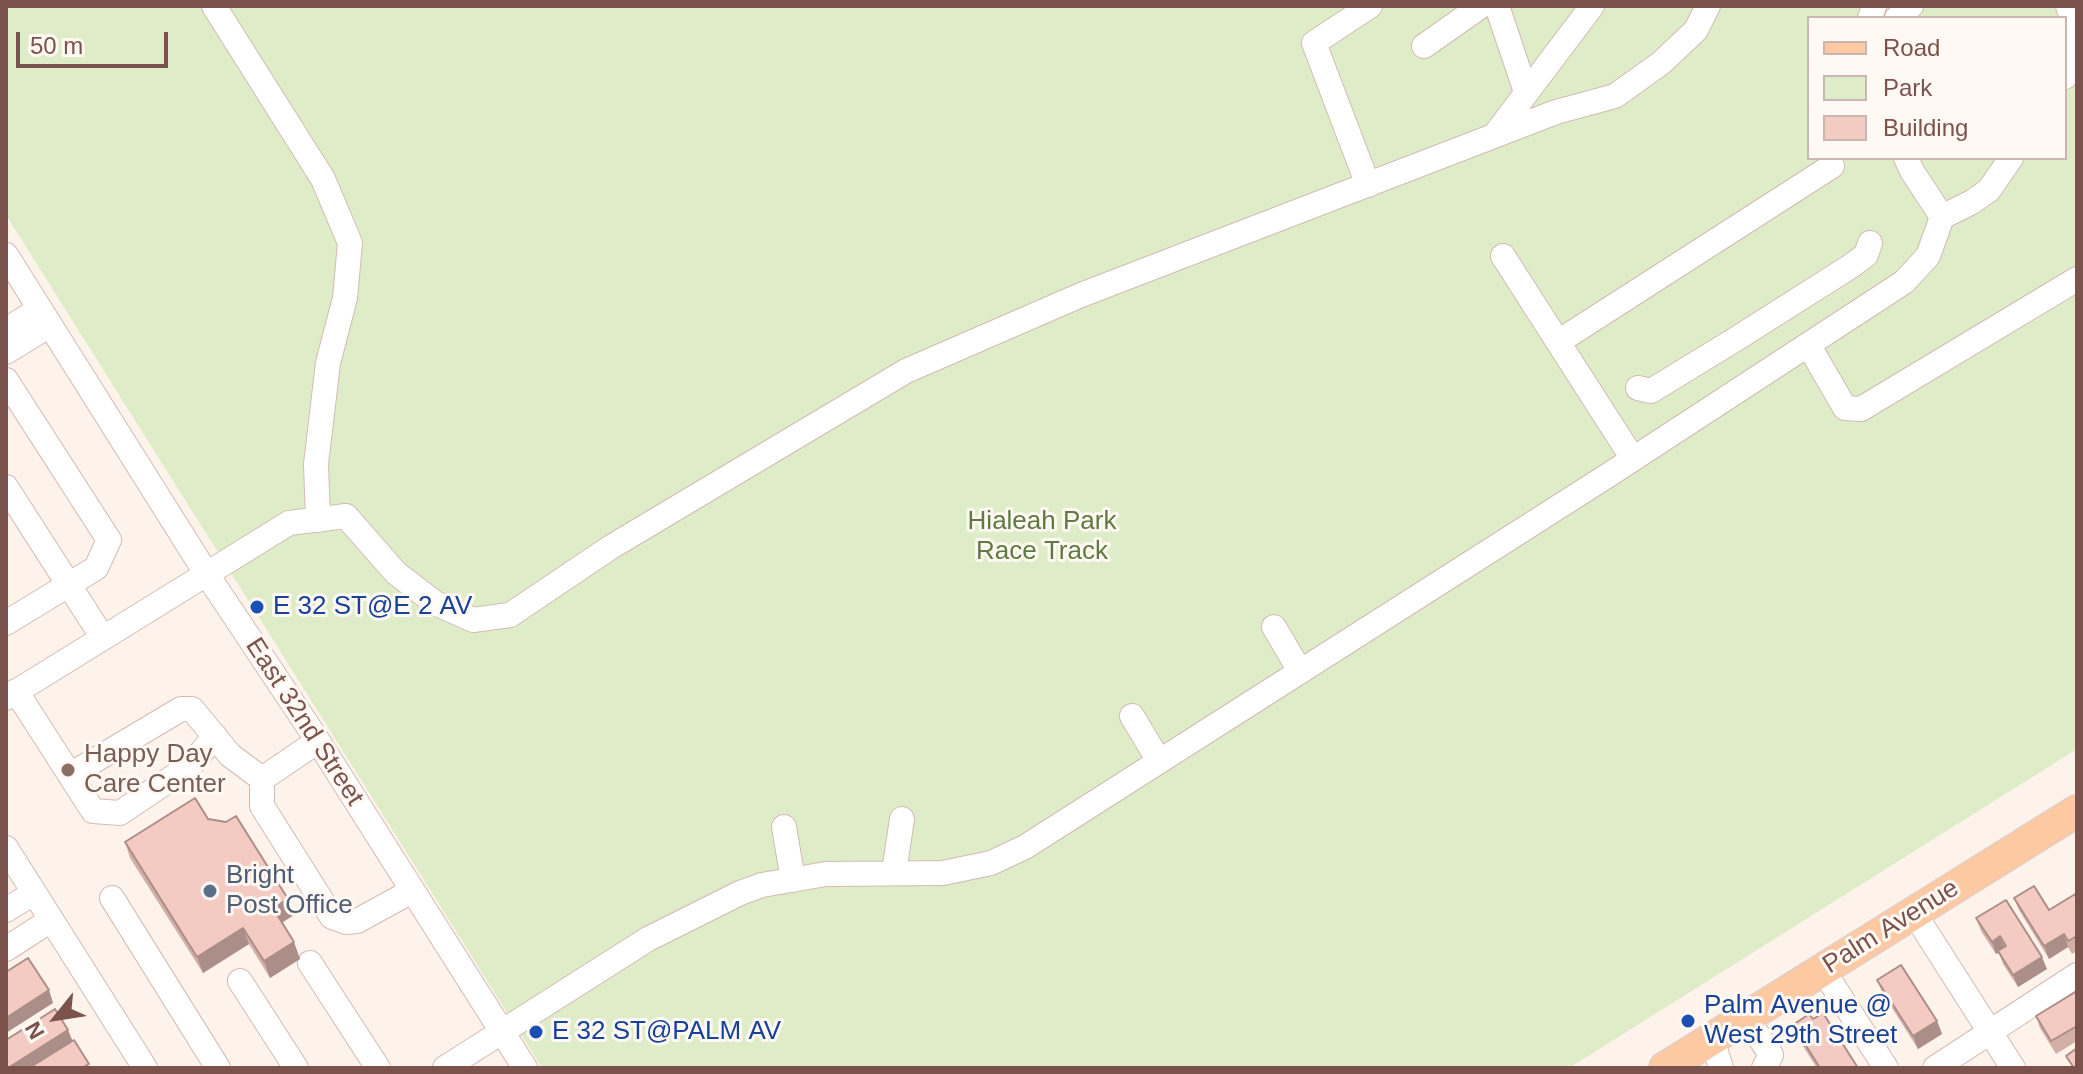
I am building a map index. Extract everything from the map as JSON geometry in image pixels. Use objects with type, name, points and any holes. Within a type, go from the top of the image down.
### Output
[{"type":"main road","name":"Palm Avenue","points":[[1665,1068],[1716,1054],[1746,1017],[2077,811]]},
{"type":"street","points":[[214,6],[323,179],[350,243],[345,298],[328,363],[316,464],[318,520]]},
{"type":"street","points":[[1368,185],[1314,43],[1370,6]]},
{"type":"street","points":[[1424,46],[1481,6]]},
{"type":"street","points":[[1497,6],[1526,92]]},
{"type":"street","points":[[1494,136],[1592,6]]},
{"type":"street","points":[[215,736],[191,765],[120,813],[93,811],[76,772],[17,691],[289,523],[346,516],[396,573],[435,603],[473,620],[510,615],[611,547],[906,371],[1081,295],[1556,112],[1615,96],[1673,52],[1696,30],[1708,6]]},
{"type":"street","points":[[2067,73],[2076,55],[2072,8]]},
{"type":"street","points":[[1907,160],[1942,217]]},
{"type":"street","points":[[445,1068],[648,939],[740,893],[762,885],[826,874],[943,873],[991,863],[1025,847],[1809,346],[1904,282],[1928,256],[1942,217],[1989,190],[2010,160]]},
{"type":"street","points":[[1558,342],[1832,166]]},
{"type":"street","points":[[1638,388],[1651,391],[1736,339],[1851,266],[1866,255],[1870,243]]},
{"type":"street","name":"East 32nd Street","points":[[6,255],[206,573],[318,741],[525,1068]]},
{"type":"street","points":[[1503,256],[1633,459]]},
{"type":"street","points":[[1809,346],[1845,408],[1861,409],[2077,279]]},
{"type":"street","points":[[6,330],[45,317]]},
{"type":"street","points":[[6,352],[45,317]]},
{"type":"street","points":[[6,380],[109,540],[96,568],[8,618]]},
{"type":"street","points":[[6,487],[103,638]]},
{"type":"street","points":[[1274,627],[1300,671]]},
{"type":"street","points":[[76,772],[181,709],[192,709],[230,755],[262,779]]},
{"type":"street","points":[[1132,716],[1159,761]]},
{"type":"street","points":[[262,779],[318,741]]},
{"type":"street","points":[[262,779],[262,806],[332,917],[346,922],[357,921],[412,891]]},
{"type":"street","points":[[894,872],[902,819]]},
{"type":"street","points":[[784,827],[793,880]]},
{"type":"street","points":[[6,848],[145,1068]]},
{"type":"street","points":[[6,910],[34,893]]},
{"type":"street","points":[[112,898],[218,1068]]},
{"type":"street","points":[[1914,913],[2013,1068]]},
{"type":"street","points":[[6,949],[51,920]]},
{"type":"street","points":[[310,963],[378,1068]]},
{"type":"street","points":[[1823,970],[1886,1068]]},
{"type":"street","points":[[1935,1068],[2077,975]]},
{"type":"street","points":[[240,981],[296,1068]]},
{"type":"street","points":[[1746,1017],[1771,1055],[1764,1068]]},
{"type":"green space","name":"Hialeah Park Race Track","points":[[6,6],[2077,6],[2077,749],[1569,1068],[542,1068],[6,215]]},
{"type":"building","points":[[195,798],[208,819],[226,822],[236,816],[288,899],[273,908],[294,942],[264,961],[243,928],[197,957],[125,842]]},
{"type":"building","points":[[2034,886],[2049,910],[2077,893],[2077,936],[2068,941],[2064,934],[2044,946],[2014,898]]},
{"type":"building","points":[[2006,900],[2042,957],[2013,975],[1998,951],[2006,946],[2000,936],[1992,942],[1976,918]]},
{"type":"building","points":[[28,958],[49,990],[6,1018],[6,972]]},
{"type":"building","points":[[1901,965],[1937,1021],[1913,1036],[1877,980]]},
{"type":"building","points":[[2077,991],[2077,1026],[2051,1041],[2036,1016]]},
{"type":"building","points":[[55,1009],[68,1030],[6,1068],[6,1040]]},
{"type":"building","points":[[1823,1013],[1858,1068],[1820,1068],[1793,1025],[1809,1014],[1813,1019]]},
{"type":"building","points":[[74,1040],[89,1064],[82,1068],[29,1068]]},
{"type":"building","points":[[2077,1048],[2077,1068],[2074,1068],[2066,1056]]},
{"type":"place","name":"E 32 ST@E 2 AV","points":[[257,607]]},
{"type":"place","name":"Happy Day Care Center","points":[[68,770]]},
{"type":"place","name":"Bright Post Office","points":[[210,891]]},
{"type":"place","name":"Palm Avenue @ West 29th Street","points":[[1688,1021]]},
{"type":"place","name":"E 32 ST@PALM AV","points":[[536,1032]]}]
